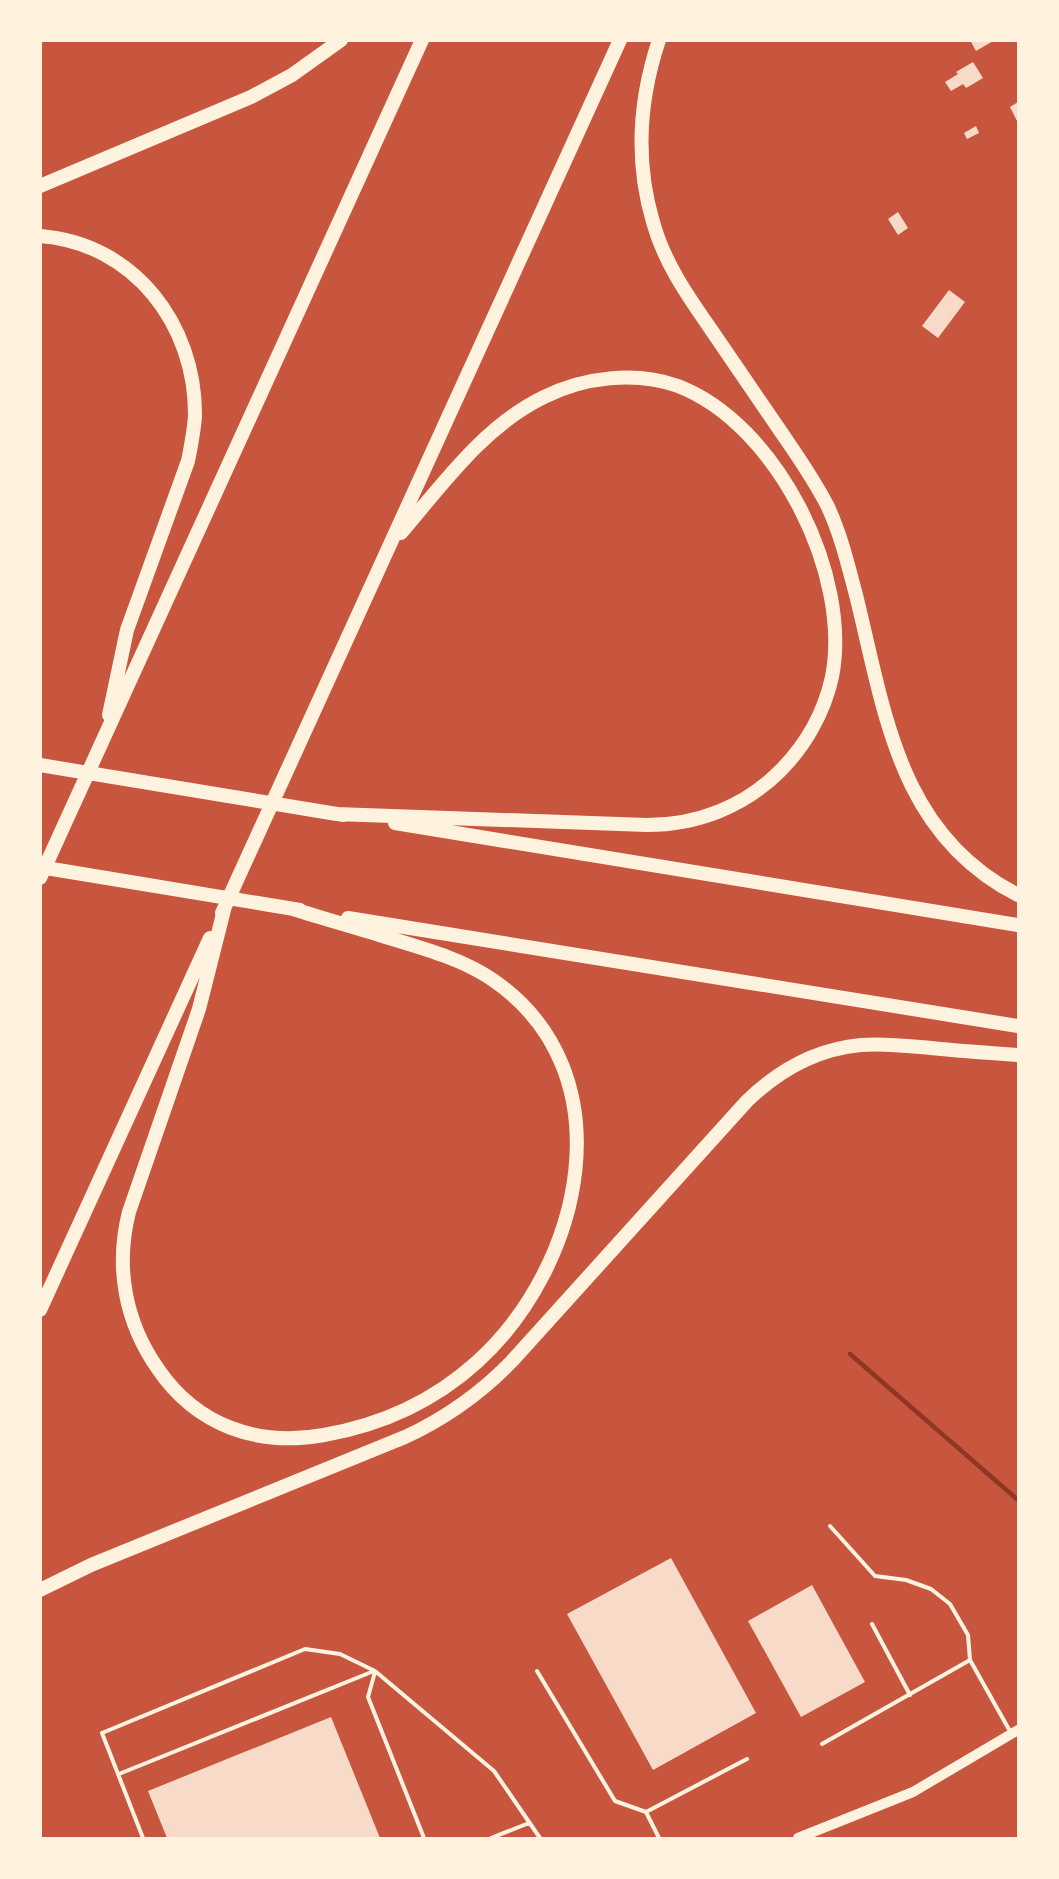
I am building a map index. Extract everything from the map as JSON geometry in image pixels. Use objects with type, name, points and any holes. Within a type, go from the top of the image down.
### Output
[{"type":"highway","points":[[40,186],[258,94],[306,66],[341,40]]},
{"type":"highway","points":[[40,878],[422,40]]},
{"type":"highway","points":[[40,1310],[620,40]]},
{"type":"highway","points":[[659,40],[646,92],[641,145],[642,170],[648,204],[661,245],[686,292],[803,465],[829,510],[846,555],[891,735],[904,773],[916,796],[939,831],[969,861],[1018,895]]},
{"type":"highway","points":[[40,236],[64,239],[96,249],[124,266],[141,280],[162,305],[178,334],[194,390],[194,426],[188,461],[127,630],[105,738]]},
{"type":"highway","points":[[336,814],[647,825],[680,823],[702,818],[750,796],[773,778],[789,761],[802,745],[818,718],[831,678],[835,627],[830,594],[818,549],[798,504],[774,465],[735,423],[701,398],[667,383],[637,378],[603,379],[568,387],[533,402],[479,444],[389,546]]},
{"type":"highway","points":[[40,765],[1018,925]]},
{"type":"highway","points":[[40,867],[1018,1026]]},
{"type":"highway","points":[[225,906],[199,1009],[129,1212],[123,1243],[123,1283],[140,1339],[160,1372],[178,1393],[200,1411],[225,1426],[259,1437],[288,1439],[341,1432],[396,1415],[444,1388],[488,1351],[524,1308],[550,1263],[570,1202],[577,1147],[574,1100],[562,1064],[553,1045],[536,1021],[504,989],[470,967],[441,954],[292,909]]},
{"type":"highway","points":[[40,1590],[91,1565],[405,1437],[456,1409],[507,1366],[747,1101],[765,1084],[793,1066],[825,1052],[861,1045],[1018,1055]]},
{"type":"main road","points":[[798,1839],[913,1792],[1015,1732]]},
{"type":"lane","points":[[830,1526],[875,1576],[906,1580],[931,1589],[950,1604],[968,1635],[970,1660],[1015,1732]]},
{"type":"lane","points":[[872,1624],[910,1695]]},
{"type":"lane","points":[[143,1839],[102,1733],[305,1649],[340,1654],[375,1671],[494,1771],[540,1839]]},
{"type":"lane","points":[[822,1744],[970,1660]]},
{"type":"lane","points":[[119,1774],[375,1671]]},
{"type":"lane","points":[[375,1671],[368,1697],[424,1839]]},
{"type":"lane","points":[[537,1671],[615,1801],[646,1812],[659,1839]]},
{"type":"lane","points":[[646,1812],[747,1759]]},
{"type":"lane","points":[[491,1839],[529,1823]]},
{"type":"building","points":[[970,40],[995,40],[976,51]]},
{"type":"building","points":[[973,62],[983,78],[966,88],[963,84],[951,91],[945,82]]},
{"type":"building","points":[[1018,102],[1018,123],[1010,107]]},
{"type":"building","points":[[976,126],[979,133],[967,139],[964,133]]},
{"type":"building","points":[[898,212],[908,228],[898,235],[888,219]]},
{"type":"building","points":[[949,290],[965,302],[938,338],[922,326]]},
{"type":"building","points":[[671,1558],[756,1713],[653,1770],[567,1614]]},
{"type":"building","points":[[812,1585],[865,1682],[801,1717],[748,1621]]},
{"type":"building","points":[[331,1717],[380,1838],[167,1838],[148,1791]]},
{"type":"waterway","points":[[850,1354],[1018,1500]]}]
